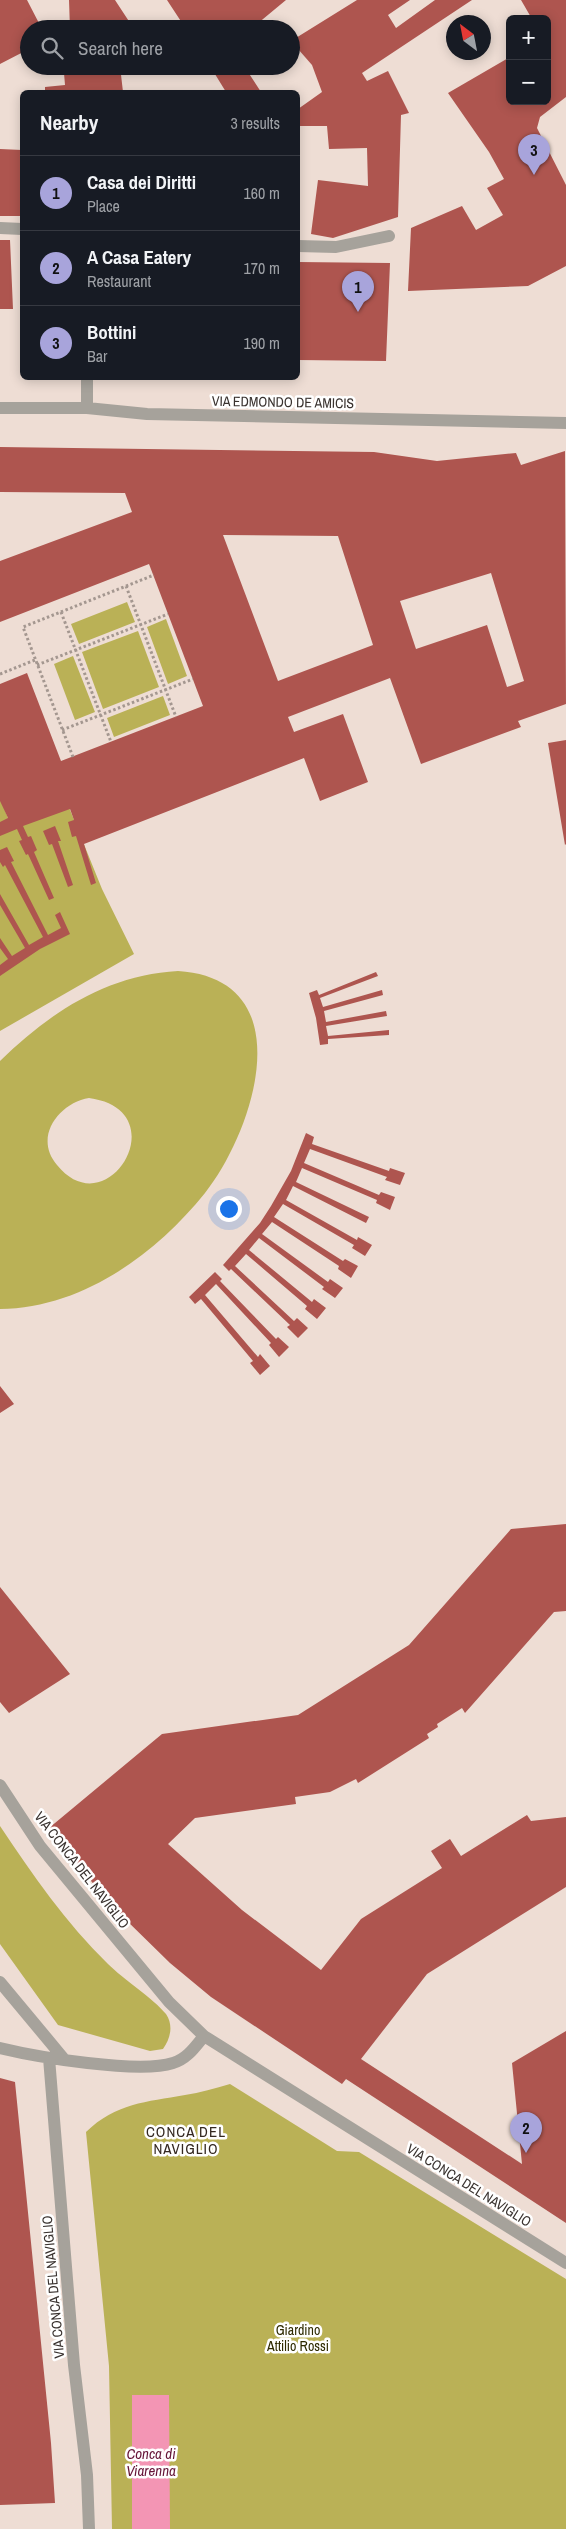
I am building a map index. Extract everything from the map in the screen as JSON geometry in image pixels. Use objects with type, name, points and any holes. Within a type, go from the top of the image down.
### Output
[{"type":"street","points":[[0,228],[20,229]]},
{"type":"street","points":[[300,246],[336,247],[390,236]]},
{"type":"street","points":[[87,380],[87,408]]},
{"type":"street","name":"VIA EDMONDO DE AMICIS","points":[[0,408],[87,408],[147,414],[566,423]]},
{"type":"street","name":"VIA CONCA DEL NAVIGLIO","points":[[0,1785],[40,1846],[168,2002],[204,2036],[566,2263]]},
{"type":"street","points":[[0,1982],[64,2059]]},
{"type":"street","points":[[0,2048],[49,2058],[139,2067],[172,2064],[186,2057],[204,2036]]},
{"type":"street","name":"VIA CONCA DEL NAVIGLIO","points":[[49,2058],[74,2365],[87,2475],[89,2529]]},
{"type":"path","points":[[73,757],[23,627],[154,575]]},
{"type":"path","points":[[126,586],[176,717]]},
{"type":"path","points":[[61,612],[111,742]]},
{"type":"path","points":[[38,665],[168,614]]},
{"type":"path","points":[[0,674],[36,660]]},
{"type":"path","points":[[62,730],[192,679]]},
{"type":"green space","points":[[127,602],[135,622],[79,644],[71,624]]},
{"type":"green space","points":[[166,619],[187,676],[168,684],[147,627]]},
{"type":"green space","points":[[138,631],[159,687],[103,709],[82,652]]},
{"type":"green space","points":[[73,656],[95,712],[75,720],[54,664]]},
{"type":"green space","points":[[163,696],[170,715],[114,737],[107,718]]},
{"type":"green space","points":[[64,795],[102,889],[134,954],[0,1031],[0,798],[8,818]]},
{"type":"green space","points":[[178,971],[217,980],[242,1000],[255,1028],[257,1061],[251,1097],[239,1133],[223,1166],[205,1193],[185,1216],[140,1257],[88,1288],[60,1299],[30,1306],[0,1309],[0,1061],[39,1027],[81,999],[104,988],[152,974]],"holes":[[[89,1098],[115,1107],[129,1122],[131,1141],[126,1160],[113,1175],[96,1183],[77,1181],[57,1165],[50,1154],[48,1143],[53,1123],[59,1114],[68,1107],[78,1101]]]},
{"type":"green space","points":[[0,1826],[37,1880],[78,1932],[108,1964],[166,2014],[170,2023],[170,2032],[168,2041],[163,2049],[150,2051],[58,2025],[0,1944]]},
{"type":"green space","name":"Giardino Attilio Rossi","points":[[230,2084],[337,2151],[359,2152],[566,2279],[566,2529],[112,2529],[109,2366],[86,2132],[97,2122],[120,2109],[132,2105],[196,2093]]},
{"type":"water","name":"Conca di Viarenna","points":[[132,2395],[169,2395],[170,2529],[132,2529]]},
{"type":"building","points":[[0,0],[27,0],[37,20],[20,20],[20,54],[0,64]]},
{"type":"building","points":[[69,0],[115,0],[128,20],[70,20]]},
{"type":"building","points":[[167,0],[286,0],[262,20],[180,20]]},
{"type":"building","points":[[357,0],[410,0],[388,15],[396,28],[435,0],[472,0],[449,15],[446,15],[446,17],[362,73],[367,81],[388,71],[409,113],[401,115],[398,217],[333,238],[311,234],[318,180],[368,186],[367,148],[329,149],[327,126],[300,126],[300,108],[322,92],[312,65],[300,51],[300,35]]},
{"type":"building","points":[[521,0],[566,0],[566,97],[540,117],[537,128],[566,185],[566,266],[528,286],[408,291],[411,228],[462,206],[476,230],[503,215],[487,188],[504,179],[489,152],[448,93],[506,59],[506,105],[551,105],[551,15],[530,15]]},
{"type":"building","points":[[64,75],[121,75],[123,90],[45,90],[45,87],[65,85]]},
{"type":"building","points":[[216,75],[250,75],[260,90],[225,90]]},
{"type":"building","points":[[0,149],[20,150],[20,216],[0,216]]},
{"type":"building","points":[[0,240],[10,240],[13,309],[0,309]]},
{"type":"building","points":[[300,262],[390,263],[386,361],[300,360]]},
{"type":"building","points":[[0,447],[374,452],[437,461],[516,453],[521,465],[565,451],[566,704],[518,721],[521,727],[421,764],[390,678],[288,717],[294,732],[343,714],[368,782],[320,801],[304,758],[84,844],[96,883],[91,885],[76,836],[72,837],[68,822],[74,820],[70,809],[23,826],[28,837],[31,836],[37,850],[34,852],[54,898],[49,900],[28,854],[26,855],[19,841],[22,840],[17,829],[0,836],[0,822],[8,818],[0,801],[0,684],[27,673],[61,761],[203,706],[149,564],[0,622],[0,561],[132,512],[125,493],[0,492]],"holes":[[[223,535],[338,536],[373,645],[278,681]],[[491,573],[524,681],[507,687],[487,625],[416,649],[400,601]]]},
{"type":"building","points":[[566,740],[566,844],[565,845],[548,743]]},
{"type":"building","points":[[55,826],[61,841],[58,841],[73,885],[68,887],[52,844],[49,845],[43,831]]},
{"type":"building","points":[[7,847],[14,861],[11,862],[48,935],[61,928],[55,915],[60,912],[70,934],[40,949],[0,976],[0,965],[8,959],[0,948],[0,938],[12,956],[25,948],[0,905],[0,894],[29,945],[43,937],[5,865],[3,867],[0,862],[0,850]]},
{"type":"building","points":[[376,972],[378,976],[320,998],[323,1007],[382,990],[383,995],[324,1011],[326,1022],[386,1011],[387,1016],[326,1026],[328,1036],[389,1030],[389,1035],[328,1039],[328,1044],[320,1045],[316,1018],[309,993],[317,990],[319,995]]},
{"type":"building","points":[[306,1133],[314,1137],[312,1144],[389,1171],[390,1168],[405,1173],[400,1185],[385,1180],[387,1177],[310,1149],[304,1163],[379,1195],[381,1192],[395,1197],[390,1210],[376,1203],[377,1200],[302,1168],[296,1182],[369,1217],[366,1223],[293,1186],[286,1200],[357,1240],[358,1237],[372,1245],[365,1256],[352,1248],[354,1245],[283,1204],[274,1217],[343,1261],[345,1259],[358,1266],[351,1278],[338,1269],[339,1266],[272,1222],[262,1234],[328,1282],[330,1279],[343,1288],[335,1298],[322,1289],[324,1287],[259,1238],[249,1250],[312,1302],[314,1299],[326,1308],[317,1319],[305,1309],[307,1306],[246,1254],[235,1266],[294,1321],[297,1318],[308,1328],[298,1338],[287,1327],[290,1325],[231,1269],[229,1271],[223,1265],[260,1223],[271,1206],[291,1171]]},
{"type":"building","points":[[215,1272],[222,1279],[220,1281],[276,1339],[278,1337],[289,1347],[279,1357],[269,1345],[271,1343],[216,1284],[205,1295],[258,1357],[260,1354],[270,1366],[260,1375],[250,1363],[253,1361],[201,1299],[195,1304],[189,1297]]},
{"type":"building","points":[[0,1386],[14,1404],[0,1413]]},
{"type":"building","points":[[566,1524],[566,1611],[554,1612],[465,1713],[462,1708],[437,1724],[438,1727],[427,1734],[429,1738],[358,1783],[356,1779],[330,1792],[295,1797],[296,1804],[195,1818],[168,1844],[242,1910],[321,1970],[361,1919],[442,1868],[431,1851],[450,1839],[461,1856],[527,1815],[531,1821],[566,1817],[566,1887],[427,1974],[361,2059],[522,2164],[512,2063],[566,2031],[566,2223],[346,2079],[342,2084],[211,1997],[170,1963],[122,1916],[76,1864],[49,1828],[162,1734],[298,1715],[409,1645],[511,1529]]},
{"type":"building","points":[[0,1587],[70,1674],[9,1713],[0,1702]]},
{"type":"building","points":[[0,2078],[15,2082],[51,2443],[55,2503],[0,2505]]},
{"type":"place","name":"Bottini","points":[[534,175]]},
{"type":"place","name":"Casa dei Diritti","points":[[358,312]]},
{"type":"place","name":"A Casa Eatery","points":[[526,2153]]},
{"type":"district","name":"CONCA DEL NAVIGLIO","points":[[186,2140]]}]
